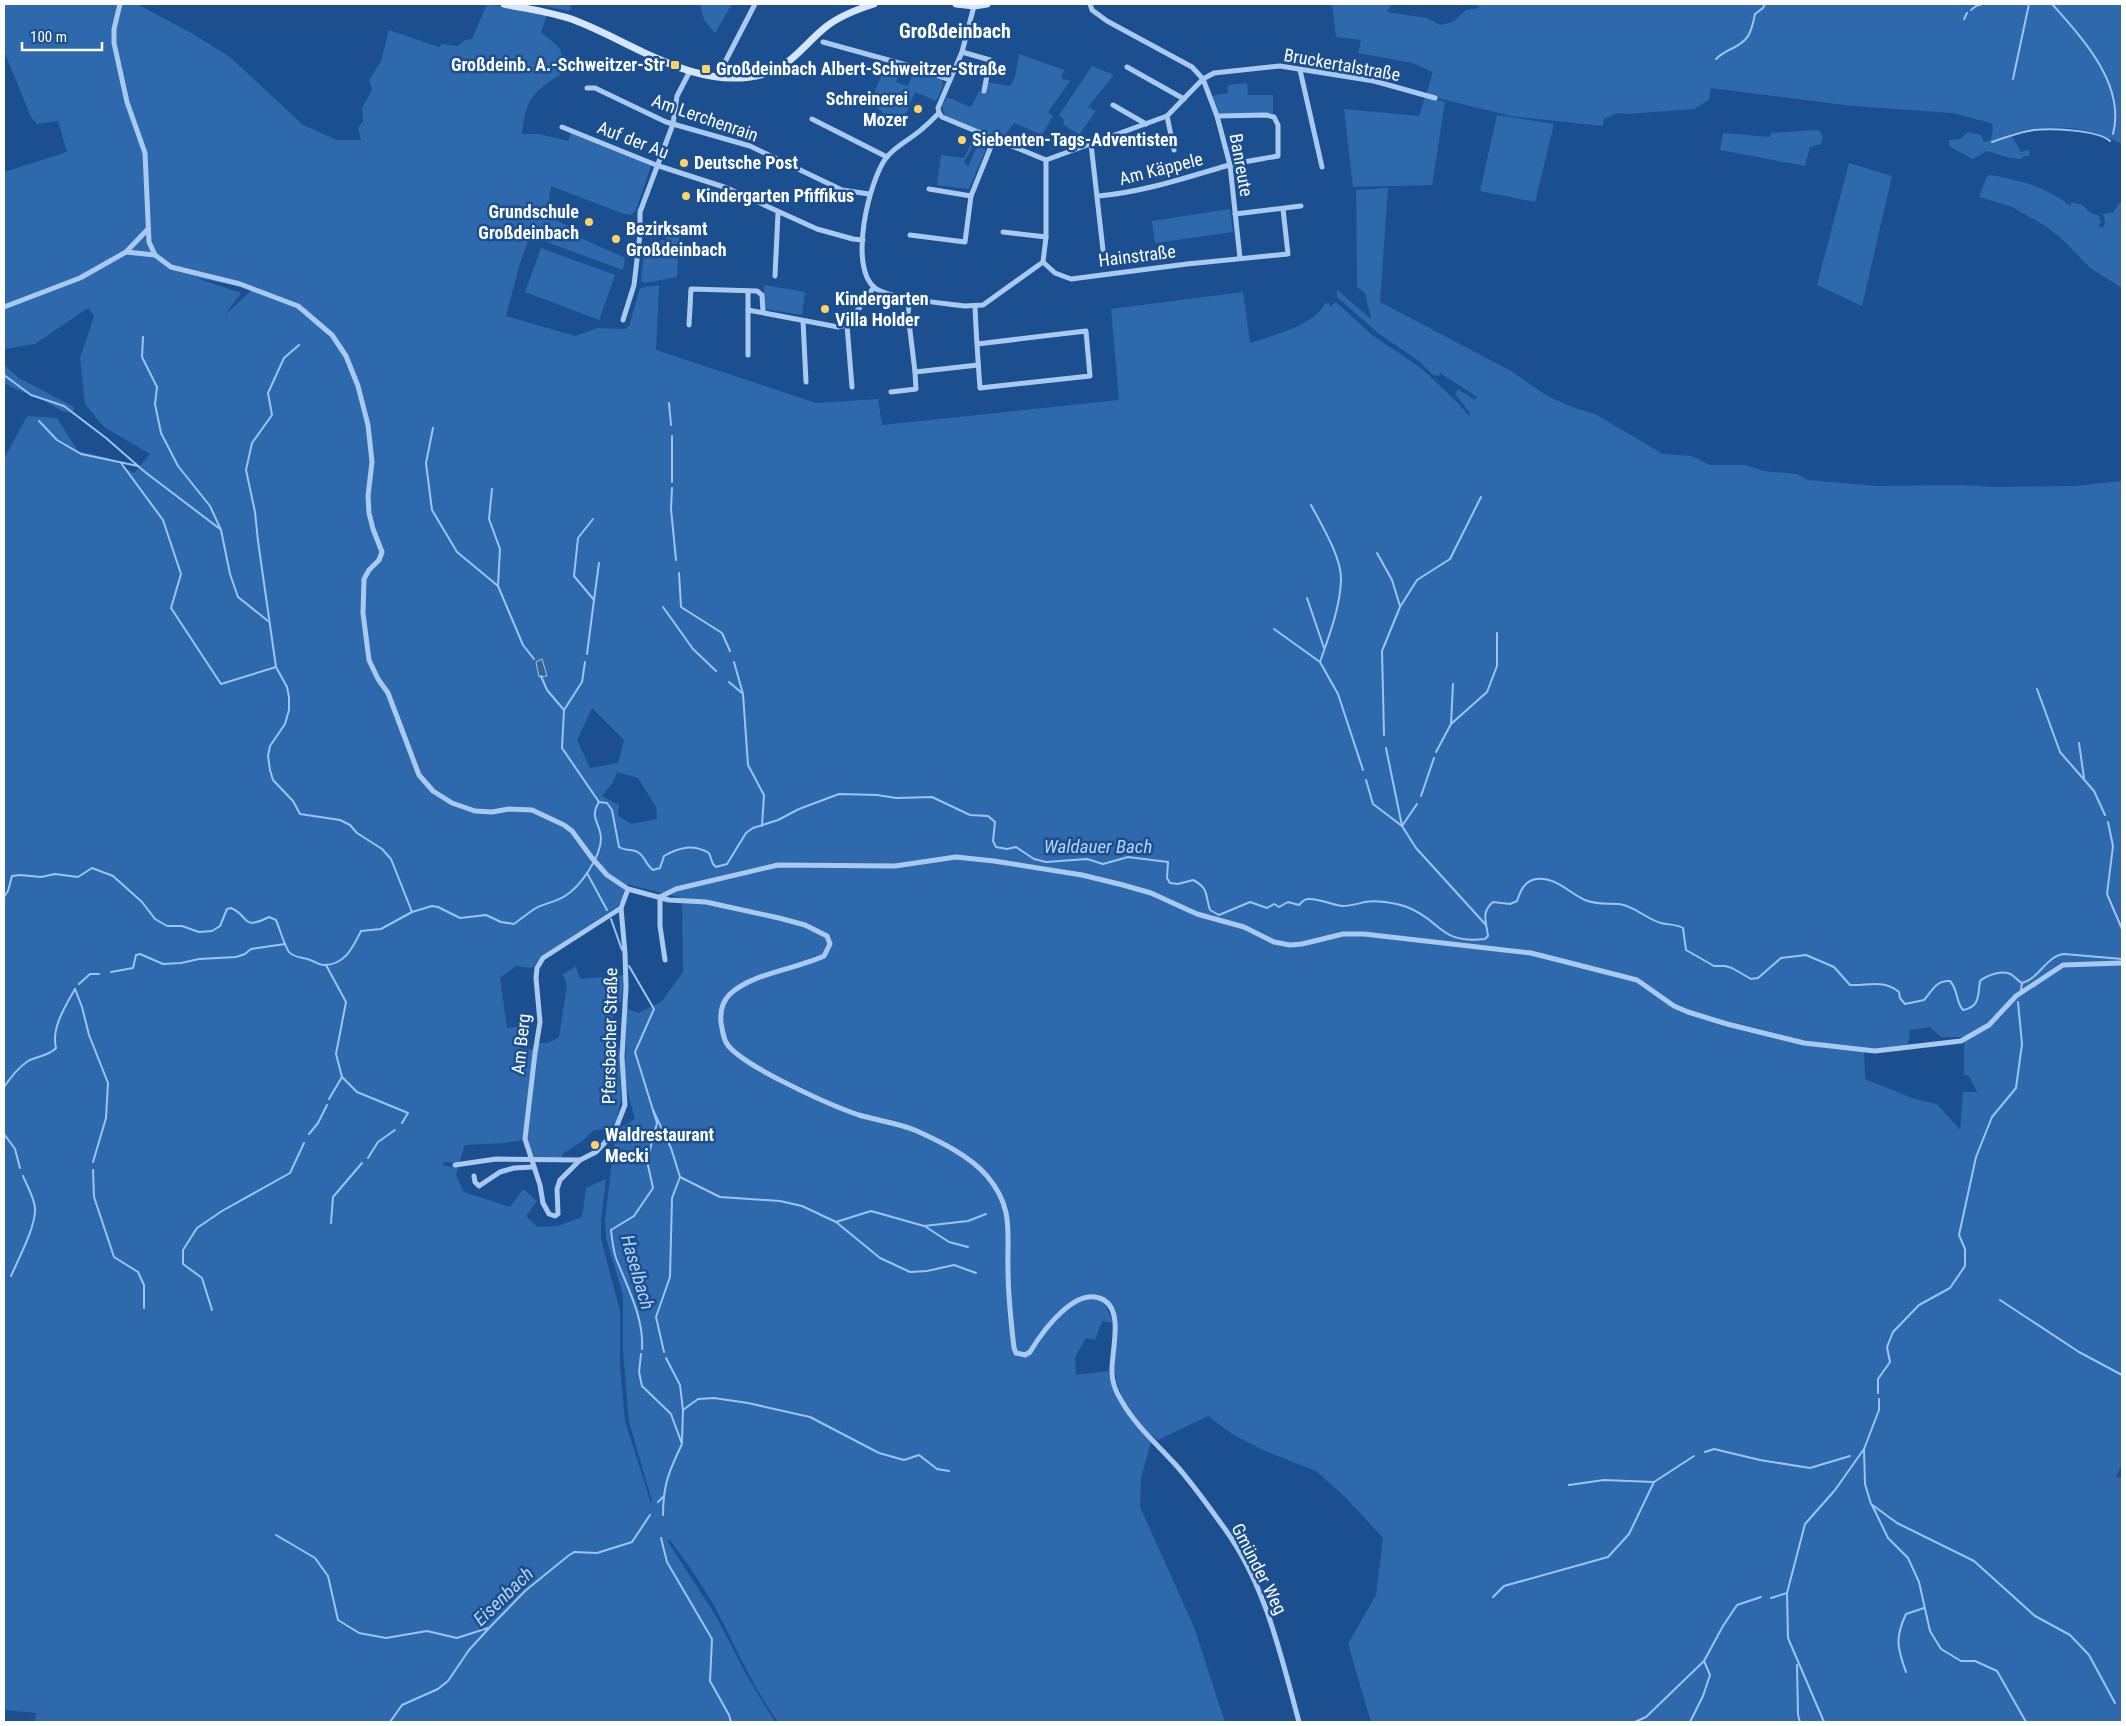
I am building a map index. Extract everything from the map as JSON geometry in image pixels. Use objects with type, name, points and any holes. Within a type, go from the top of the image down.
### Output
[{"type":"street","points":[[120,4],[114,29],[114,43],[127,102],[145,152],[149,242],[155,255],[171,267],[240,284],[298,306],[332,335],[346,356],[358,386],[369,434],[372,462],[368,496],[369,513],[382,552],[380,560],[369,570],[364,579],[363,613],[369,660],[378,679],[388,693],[419,775],[433,791],[452,804],[476,811],[532,810],[564,825],[572,831],[607,875],[628,889],[660,897],[676,890],[778,865],[895,866],[956,857],[994,861],[1082,875],[1151,893],[1197,914],[1244,927],[1274,942],[1290,945],[1302,944],[1342,934],[1364,934],[1531,953],[1637,980],[1674,1006],[1727,1024],[1804,1044],[1875,1052],[1961,1042],[1979,1032],[2016,996],[2063,965],[2122,963]]},
{"type":"street","points":[[504,4],[574,20],[690,71],[723,77],[749,77],[764,74],[781,67],[794,58],[832,23],[874,4]]},
{"type":"street","points":[[723,77],[724,64],[755,4]]},
{"type":"street","points":[[956,4],[974,6],[987,4]]},
{"type":"street","points":[[974,6],[962,52],[938,108],[939,113],[942,117],[994,140],[1046,160],[1167,116],[1203,79],[1192,67],[1107,21],[1092,10],[1090,4]]},
{"type":"street","points":[[823,42],[910,66],[950,80]]},
{"type":"street","points":[[962,52],[990,60],[984,91]]},
{"type":"street","name":"Bruckertalstraße","points":[[1203,79],[1214,73],[1280,66],[1374,81],[1435,98]]},
{"type":"street","points":[[1127,67],[1184,99]]},
{"type":"street","points":[[1300,70],[1322,167]]},
{"type":"street","points":[[624,320],[634,285],[640,234],[640,212],[656,165],[673,124],[677,96],[690,71]]},
{"type":"street","name":"Banreute","points":[[1203,79],[1217,116],[1230,165],[1240,258]]},
{"type":"street","name":"Am Lerchenrain","points":[[588,88],[595,88],[673,124],[750,146],[842,190],[869,194]]},
{"type":"street","points":[[1113,105],[1146,124]]},
{"type":"street","points":[[939,113],[923,129],[887,157],[875,177],[869,194],[863,240],[866,275],[874,288],[887,294],[975,306],[983,305],[1043,262],[1046,238],[1046,160]]},
{"type":"street","name":"Am Käppele","points":[[1098,196],[1119,194],[1189,178],[1230,165],[1278,156],[1278,125],[1274,117],[1266,115],[1217,116]]},
{"type":"street","points":[[1167,116],[1174,150]]},
{"type":"street","points":[[812,119],[887,157]]},
{"type":"street","name":"Auf der Au","points":[[562,126],[656,165],[727,188],[817,230],[853,240],[863,240]]},
{"type":"street","points":[[910,235],[965,242],[971,196],[994,140]]},
{"type":"street","points":[[1091,144],[1103,250]]},
{"type":"street","points":[[930,189],[971,196]]},
{"type":"street","points":[[1236,214],[1301,206]]},
{"type":"street","name":"Hainstraße","points":[[1043,262],[1055,273],[1071,279],[1240,258],[1288,254],[1283,209]]},
{"type":"street","points":[[775,276],[778,213]]},
{"type":"street","points":[[4,306],[80,278],[126,252],[148,229]]},
{"type":"street","points":[[1003,232],[1046,238]]},
{"type":"street","points":[[126,252],[155,255]]},
{"type":"street","points":[[852,387],[847,325],[874,288]]},
{"type":"street","points":[[689,325],[691,289],[757,291],[762,295],[763,312]]},
{"type":"street","points":[[748,291],[748,354]]},
{"type":"street","points":[[891,392],[916,389],[908,314],[910,297]]},
{"type":"street","points":[[975,306],[978,365],[980,388],[1090,376],[1086,331],[977,344]]},
{"type":"street","points":[[748,310],[838,327],[847,325]]},
{"type":"street","points":[[803,320],[806,382]]},
{"type":"street","points":[[915,372],[978,365]]},
{"type":"street","name":"Pfersbacher Straße","points":[[558,1214],[557,1189],[560,1180],[580,1160],[596,1152],[614,1134],[625,1105],[622,1057],[626,987],[621,908],[628,889]]},
{"type":"street","points":[[660,897],[660,926],[665,960]]},
{"type":"street","name":"Gmünder Weg","points":[[660,897],[677,901],[706,902],[805,924],[827,936],[830,944],[824,956],[742,986],[728,997],[722,1008],[721,1021],[727,1043],[751,1064],[767,1073],[851,1112],[917,1131],[978,1167],[996,1190],[1004,1205],[1009,1221],[1009,1290],[1016,1353],[1025,1355],[1030,1352],[1050,1323],[1074,1303],[1088,1297],[1103,1299],[1110,1306],[1115,1318],[1112,1372],[1116,1392],[1137,1423],[1159,1446],[1198,1494],[1238,1548],[1271,1621],[1300,1722]]},
{"type":"street","name":"Am Berg","points":[[558,1214],[555,1216],[549,1214],[543,1203],[525,1139],[540,1022],[536,978],[537,968],[543,958],[621,908]]},
{"type":"street","points":[[455,1165],[496,1159],[580,1160]]},
{"type":"street","points":[[474,1176],[475,1182],[479,1186],[500,1172],[514,1168],[534,1167]]},
{"type":"shaded area","points":[[4,4],[137,4],[193,34],[230,57],[303,125],[337,140],[361,140],[358,128],[363,121],[362,108],[372,90],[369,80],[381,61],[389,30],[439,47],[442,44],[458,46],[465,40],[472,39],[487,4],[547,15],[541,32],[560,49],[562,59],[561,74],[543,86],[532,98],[528,105],[522,134],[539,134],[568,141],[571,132],[651,166],[636,210],[631,215],[551,186],[547,216],[568,226],[570,238],[581,238],[625,258],[623,270],[530,236],[520,263],[506,316],[575,336],[598,328],[625,329],[629,326],[640,288],[659,285],[656,350],[816,403],[878,399],[882,425],[1119,400],[1111,309],[1243,292],[1250,343],[1292,329],[1319,312],[1325,304],[1329,303],[1330,307],[1336,302],[1372,335],[1421,368],[1469,416],[1470,413],[1455,394],[1458,389],[1475,400],[1477,397],[1440,373],[1439,376],[1433,375],[1419,361],[1378,333],[1337,297],[1337,290],[1371,319],[1365,293],[1357,287],[1356,190],[1388,188],[1380,302],[1511,371],[1547,396],[1595,414],[1663,454],[1692,456],[1710,465],[1745,465],[1764,471],[1797,474],[1808,480],[1877,486],[2076,486],[2122,481],[2122,1464],[2116,1477],[2122,1478],[2122,1722],[1371,1722],[1348,1644],[1376,1595],[1383,1538],[1346,1498],[1316,1471],[1265,1451],[1232,1434],[1208,1416],[1158,1440],[1140,1423],[1126,1404],[1121,1393],[1115,1370],[1116,1316],[1111,1303],[1106,1306],[1113,1323],[1102,1321],[1095,1340],[1086,1338],[1075,1357],[1076,1375],[1109,1371],[1112,1386],[1151,1442],[1141,1478],[1140,1507],[1194,1627],[1225,1722],[778,1722],[753,1683],[707,1594],[669,1539],[668,1542],[716,1616],[747,1676],[775,1722],[35,1722],[36,1713],[4,1710],[4,459],[27,416],[57,418],[78,451],[109,458],[134,473],[150,454],[104,427],[85,404],[80,358],[94,316],[88,308],[35,344],[4,349],[4,172],[67,152],[58,121],[37,124],[31,117],[4,51]],"holes":[[[196,278],[253,288],[225,315],[241,293]],[[592,708],[624,740],[618,763],[590,768],[577,740]],[[617,772],[638,778],[656,807],[657,819],[631,824],[618,815],[619,805],[602,796],[613,782]],[[626,884],[682,898],[683,972],[661,1002],[638,1013],[627,1008],[625,1072],[627,1090],[635,1119],[620,1128],[615,1137],[605,1219],[606,1238],[623,1295],[623,1351],[629,1422],[651,1503],[625,1421],[620,1364],[620,1311],[601,1239],[601,1219],[606,1179],[586,1188],[582,1217],[558,1226],[537,1227],[526,1216],[537,1201],[523,1189],[510,1207],[464,1192],[456,1175],[458,1167],[444,1166],[443,1162],[459,1163],[465,1145],[524,1140],[534,1050],[520,1048],[521,1026],[507,1028],[500,978],[516,966],[532,968],[544,955],[618,906]],[[1930,1027],[1941,1037],[1964,1037],[1964,1075],[1969,1076],[1977,1092],[1963,1092],[1960,1130],[1937,1104],[1915,1099],[1865,1079],[1864,1051],[1908,1044],[1910,1030]]]},
{"type":"shaded area","points":[[535,4],[572,4],[569,11]]},
{"type":"shaded area","points":[[700,4],[732,4],[715,33],[704,20]]},
{"type":"shaded area","points":[[1332,4],[1392,4],[1387,12],[1427,18],[1440,25],[1453,22],[1466,10],[1479,8],[1476,4],[2122,4],[2122,144],[2108,137],[2081,129],[2054,127],[2011,134],[2021,152],[2028,150],[2030,152],[2029,156],[2024,156],[2021,159],[2010,158],[1987,151],[1973,159],[1950,147],[1949,140],[1960,139],[1968,132],[1981,135],[1984,142],[1991,140],[1993,128],[1991,123],[1953,113],[1853,106],[1711,88],[1709,100],[1694,109],[1628,114],[1618,113],[1604,119],[1603,126],[1511,116],[1426,95],[1433,72],[1412,63],[1358,53],[1361,40],[1336,37]]},
{"type":"shaded area","points":[[1019,54],[1064,70],[1061,78],[1070,81],[1048,112],[1053,116],[1042,135],[1014,123],[1002,139],[945,116],[942,106],[947,97],[971,107],[979,91],[985,93],[987,82],[1010,86],[1015,77]]},
{"type":"shaded area","points":[[887,63],[902,68],[896,82],[908,86],[914,71],[942,80],[943,86],[936,101],[915,92],[903,121],[882,113],[882,111],[869,104]]},
{"type":"shaded area","points":[[1092,66],[1114,75],[1088,107],[1096,111],[1079,135],[1063,124],[1064,120],[1059,115]]},
{"type":"shaded area","points":[[1247,83],[1248,95],[1273,95],[1273,113],[1216,112],[1212,96],[1228,93],[1228,85]]},
{"type":"shaded area","points":[[1425,97],[1445,102],[1432,185],[1353,187],[1344,109],[1419,116]]},
{"type":"shaded area","points":[[1497,115],[1554,124],[1535,202],[1480,191]]},
{"type":"shaded area","points":[[1819,130],[1823,137],[1821,144],[1810,147],[1805,166],[1720,150],[1723,133],[1770,137],[1771,133]]},
{"type":"shaded area","points":[[979,141],[986,149],[969,189],[937,185],[941,155],[964,158],[971,143],[974,144],[964,162],[968,167]]},
{"type":"shaded area","points":[[1849,163],[1892,176],[1862,306],[1817,285]]},
{"type":"shaded area","points":[[1991,175],[2033,185],[2061,199],[2070,206],[2074,202],[2081,204],[2091,213],[2100,216],[2101,223],[2098,226],[2103,228],[2105,222],[2103,214],[2113,212],[2122,200],[2122,288],[2090,268],[2062,239],[2044,225],[2012,207],[1979,197],[1987,176]]},
{"type":"shaded area","points":[[1230,209],[1233,232],[1155,243],[1152,221]]},
{"type":"shaded area","points":[[668,224],[680,225],[677,277],[645,283],[641,281],[645,244],[657,246],[661,240],[666,240]]},
{"type":"shaded area","points":[[541,248],[615,275],[599,320],[525,292]]},
{"type":"shaded area","points":[[764,285],[805,292],[802,315],[765,309]]},
{"type":"shaded area","points":[[4,365],[19,378],[74,407],[73,413],[60,410],[45,401],[4,383]]},
{"type":"shaded area","points":[[542,659],[547,676],[539,677],[536,662]]},
{"type":"shaded area","points":[[576,966],[580,979],[624,975],[621,1002],[612,1001],[613,1039],[619,1048],[621,1101],[616,1121],[606,1132],[605,1129],[594,1130],[581,1142],[562,1154],[562,1158],[532,1158],[527,1139],[537,1043],[548,1043],[559,1037],[567,986],[563,974]]},
{"type":"waterway","points":[[1716,59],[1745,40],[1752,27],[1755,14],[1765,4]]},
{"type":"waterway","points":[[1971,10],[1982,4]]},
{"type":"waterway","points":[[2013,79],[2029,4]]},
{"type":"waterway","points":[[2052,4],[2088,47],[2099,63],[2107,80],[2113,97],[2115,115],[2113,134]]},
{"type":"waterway","points":[[1964,19],[1967,13]]},
{"type":"waterway","points":[[1992,142],[2042,129],[2085,132],[2104,137],[2110,141]]},
{"type":"waterway","points":[[143,337],[142,357],[157,387],[155,404],[161,433],[178,466],[210,506],[221,530],[230,574],[238,597],[268,621]]},
{"type":"waterway","points":[[299,345],[284,358],[268,393],[272,415],[252,443],[246,470],[255,512],[276,667],[287,687],[289,697],[289,710],[285,724],[270,746],[268,756],[270,770],[273,780],[293,801],[300,814],[340,820],[350,825],[357,833],[382,849],[391,859],[412,912]]},
{"type":"waterway","points":[[4,375],[31,395],[64,406],[106,438],[145,472],[220,529]]},
{"type":"waterway","points":[[669,403],[671,425]]},
{"type":"waterway","points":[[39,421],[57,440],[81,454],[138,466]]},
{"type":"waterway","points":[[433,428],[426,463],[432,510],[457,552],[498,586],[523,645],[534,659]]},
{"type":"waterway","points":[[672,436],[672,482]]},
{"type":"waterway","points":[[121,463],[163,520],[181,574],[171,608],[221,684],[276,667]]},
{"type":"waterway","points":[[672,488],[671,509],[676,560]]},
{"type":"waterway","points":[[492,489],[489,519],[500,549],[498,586]]},
{"type":"waterway","points":[[1384,735],[1382,651],[1400,607],[1417,580],[1450,559],[1481,497]]},
{"type":"waterway","points":[[1311,505],[1335,552],[1341,580],[1336,611],[1320,662],[1338,694],[1363,770]]},
{"type":"waterway","points":[[587,654],[594,600],[574,576],[578,538],[593,519]]},
{"type":"waterway","points":[[1377,553],[1392,580],[1400,606]]},
{"type":"waterway","points":[[594,600],[599,563]]},
{"type":"waterway","points":[[679,573],[681,607],[722,633],[730,651]]},
{"type":"waterway","points":[[1307,598],[1324,648]]},
{"type":"waterway","points":[[663,607],[693,649],[716,671]]},
{"type":"waterway","points":[[1274,629],[1320,662]]},
{"type":"waterway","points":[[1436,752],[1451,724],[1487,692],[1497,666],[1497,633]]},
{"type":"waterway","points":[[585,662],[582,682],[564,710],[562,748],[599,802]]},
{"type":"waterway","points":[[734,662],[743,694],[748,765],[764,795],[762,826]]},
{"type":"waterway","points":[[541,676],[547,690],[564,710]]},
{"type":"waterway","points":[[729,682],[742,693]]},
{"type":"waterway","points":[[1451,724],[1453,684]]},
{"type":"waterway","points":[[2037,689],[2060,752],[2094,791],[2105,815]]},
{"type":"waterway","points":[[2079,743],[2084,778]]},
{"type":"waterway","points":[[1386,748],[1402,826],[1416,848],[1486,925]]},
{"type":"waterway","points":[[1421,796],[1434,758]]},
{"type":"waterway","points":[[1366,780],[1373,804],[1402,826],[1417,804]]},
{"type":"waterway","name":"Waldauer Bach","points":[[4,897],[8,891],[12,876],[41,877],[55,874],[78,877],[92,868],[113,876],[142,902],[155,919],[167,926],[182,926],[199,932],[212,931],[220,926],[227,909],[231,908],[247,921],[254,923],[269,917],[276,920],[291,954],[324,965],[338,962],[343,958],[355,943],[361,931],[381,929],[412,912],[432,906],[460,918],[486,915],[501,922],[514,924],[536,908],[565,896],[577,886],[589,871],[600,846],[601,838],[595,816],[596,807],[599,802],[607,803],[612,810],[619,847],[639,853],[653,870],[660,868],[664,856],[676,850],[686,848],[697,848],[709,853],[716,867],[727,864],[746,833],[753,828],[778,820],[799,809],[839,794],[877,795],[896,798],[932,797],[970,815],[988,816],[995,822],[993,841],[996,847],[1007,849],[1016,847],[1034,859],[1046,862],[1087,859],[1103,864],[1128,857],[1168,862],[1167,878],[1170,883],[1178,884],[1193,880],[1198,883],[1206,892],[1210,910],[1219,915],[1250,902],[1267,908],[1274,904],[1279,907],[1288,902],[1299,905],[1308,899],[1342,906],[1370,901],[1392,903],[1407,907],[1419,913],[1449,935],[1458,938],[1470,940],[1485,939],[1488,936],[1486,913],[1489,906],[1493,902],[1510,904],[1517,901],[1521,891],[1528,882],[1543,879],[1556,882],[1589,902],[1625,905],[1661,923],[1683,928],[1686,950],[1714,966],[1732,968],[1751,979],[1758,978],[1781,958],[1806,955],[1834,967],[1850,985],[1882,984],[1893,988],[1899,992],[1900,998],[1905,1004],[1924,1000],[1938,984],[1950,981],[1955,988],[1963,1010],[1973,1006],[1977,1000],[1980,981],[1991,975],[2009,973],[2022,983],[2028,981],[2052,959],[2064,954],[2122,959]]},
{"type":"waterway","points":[[2108,822],[2113,846],[2107,894],[2122,929]]},
{"type":"waterway","name":"Haselbach","points":[[587,873],[607,910]]},
{"type":"waterway","name":"Haselbach","points":[[611,919],[622,950]]},
{"type":"waterway","points":[[111,972],[133,968],[136,955],[140,954],[163,964],[181,963],[199,959],[236,957],[245,954],[251,949],[285,944]]},
{"type":"waterway","points":[[326,965],[346,1002],[336,1054],[342,1077],[357,1092],[408,1113],[402,1123]]},
{"type":"waterway","name":"Haselbach","points":[[629,966],[654,1009],[635,1052],[657,1123],[647,1161],[653,1188],[634,1216],[611,1230],[616,1258],[638,1314],[642,1349]]},
{"type":"waterway","points":[[79,984],[90,974],[99,974]]},
{"type":"waterway","name":"Waldauer Bach","points":[[2021,990],[2022,983]]},
{"type":"waterway","points":[[75,989],[89,1035],[108,1083],[106,1118],[93,1162]]},
{"type":"waterway","points":[[4,1087],[28,1061],[50,1053],[56,1048],[55,1033],[57,1025],[75,989]]},
{"type":"waterway","points":[[1878,1393],[1878,1379],[1890,1362],[1887,1347],[1893,1332],[1919,1305],[1950,1288],[1965,1266],[1965,1249],[1959,1235],[1976,1157],[1992,1117],[2016,1088],[2022,1044],[2018,1002]]},
{"type":"waterway","points":[[329,1099],[342,1077]]},
{"type":"waterway","points":[[309,1134],[318,1123],[327,1105]]},
{"type":"waterway","points":[[653,1110],[671,1148],[680,1177],[720,1197],[780,1201],[802,1206],[836,1222],[871,1211],[924,1226],[968,1221],[986,1214]]},
{"type":"waterway","points":[[368,1158],[378,1142],[395,1130]]},
{"type":"waterway","points":[[4,1134],[15,1149],[20,1168]]},
{"type":"waterway","points":[[212,1310],[202,1278],[183,1264],[183,1250],[197,1228],[222,1211],[290,1173],[304,1143]]},
{"type":"waterway","points":[[331,1223],[333,1197],[362,1163]]},
{"type":"waterway","points":[[93,1170],[94,1197],[114,1257],[138,1272],[144,1285],[144,1308]]},
{"type":"waterway","points":[[11,1276],[26,1243],[35,1216],[34,1201],[23,1176]]},
{"type":"waterway","points":[[664,1352],[656,1317],[670,1277],[672,1198],[680,1177]]},
{"type":"waterway","points":[[836,1222],[880,1258],[910,1272],[927,1271],[954,1265],[976,1273]]},
{"type":"waterway","points":[[926,1227],[949,1242],[968,1247]]},
{"type":"waterway","points":[[2000,1300],[2079,1352],[2122,1375]]},
{"type":"waterway","name":"Haselbach","points":[[641,1354],[639,1372],[642,1386],[671,1414],[682,1444],[668,1478],[664,1495],[663,1515]]},
{"type":"waterway","points":[[666,1358],[680,1385],[683,1410],[682,1442]]},
{"type":"waterway","points":[[683,1410],[698,1399],[714,1398],[748,1403],[810,1417],[879,1453],[904,1460],[919,1455],[937,1469],[949,1471]]},
{"type":"waterway","points":[[1824,1722],[1788,1638],[1787,1593],[1805,1524],[1835,1490],[1864,1449],[1879,1410],[1879,1399]]},
{"type":"waterway","points":[[1705,1452],[1714,1449],[1760,1460],[1810,1468],[1850,1456]]},
{"type":"waterway","points":[[1864,1449],[1865,1484],[1871,1504],[1897,1523],[1974,1561],[2035,1616],[2070,1635],[2089,1655],[2115,1703]]},
{"type":"waterway","points":[[1493,1597],[1504,1586],[1608,1557],[1629,1534],[1654,1482],[1694,1456]]},
{"type":"waterway","points":[[1569,1485],[1604,1480],[1654,1482]]},
{"type":"waterway","name":"Eisenbach","points":[[658,1502],[663,1497]]},
{"type":"waterway","points":[[1872,1505],[1888,1538],[1908,1558],[1919,1582],[1930,1631],[1941,1649],[1961,1661],[1975,1661],[1997,1671],[2026,1722]]},
{"type":"waterway","name":"Eisenbach","points":[[390,1722],[402,1705],[438,1689],[448,1681],[469,1650],[491,1626],[525,1591],[568,1556],[574,1552],[597,1553],[632,1542],[650,1515]]},
{"type":"waterway","points":[[276,1535],[315,1558],[328,1576],[338,1620],[359,1633],[386,1638],[427,1631],[457,1638],[488,1628]]},
{"type":"waterway","name":"Haselbach","points":[[661,1538],[667,1562],[712,1639],[710,1681],[731,1722]]},
{"type":"waterway","points":[[1771,1598],[1787,1593]]},
{"type":"waterway","points":[[1690,1722],[1703,1696],[1710,1675],[1704,1661],[1723,1626],[1737,1605],[1761,1597]]},
{"type":"waterway","points":[[1906,1672],[1898,1643],[1900,1629],[1906,1614],[1924,1608]]},
{"type":"waterway","points":[[1635,1722],[1646,1717],[1704,1661]]},
{"type":"waterway","points":[[1797,1665],[1798,1715],[1800,1722]]},
{"type":"place","name":"Großdeinb. A.-Schweitzer-Str","points":[[675,65]]},
{"type":"place","name":"Großdeinbach Albert-Schweitzer-Straße","points":[[706,69]]},
{"type":"place","name":"Schreinerei Mozer","points":[[918,109]]},
{"type":"place","name":"Siebenten-Tags-Adventisten","points":[[962,140]]},
{"type":"place","name":"Deutsche Post","points":[[684,163]]},
{"type":"place","name":"Kindergarten Pfiffikus","points":[[686,196]]},
{"type":"place","name":"Grundschule Großdeinbach","points":[[589,222]]},
{"type":"place","name":"Bezirksamt Großdeinbach","points":[[616,239]]},
{"type":"place","name":"Kindergarten Villa Holder","points":[[825,309]]},
{"type":"place","name":"Waldrestaurant Mecki","points":[[595,1145]]},
{"type":"district","name":"Großdeinbach","points":[[955,31]]}]
